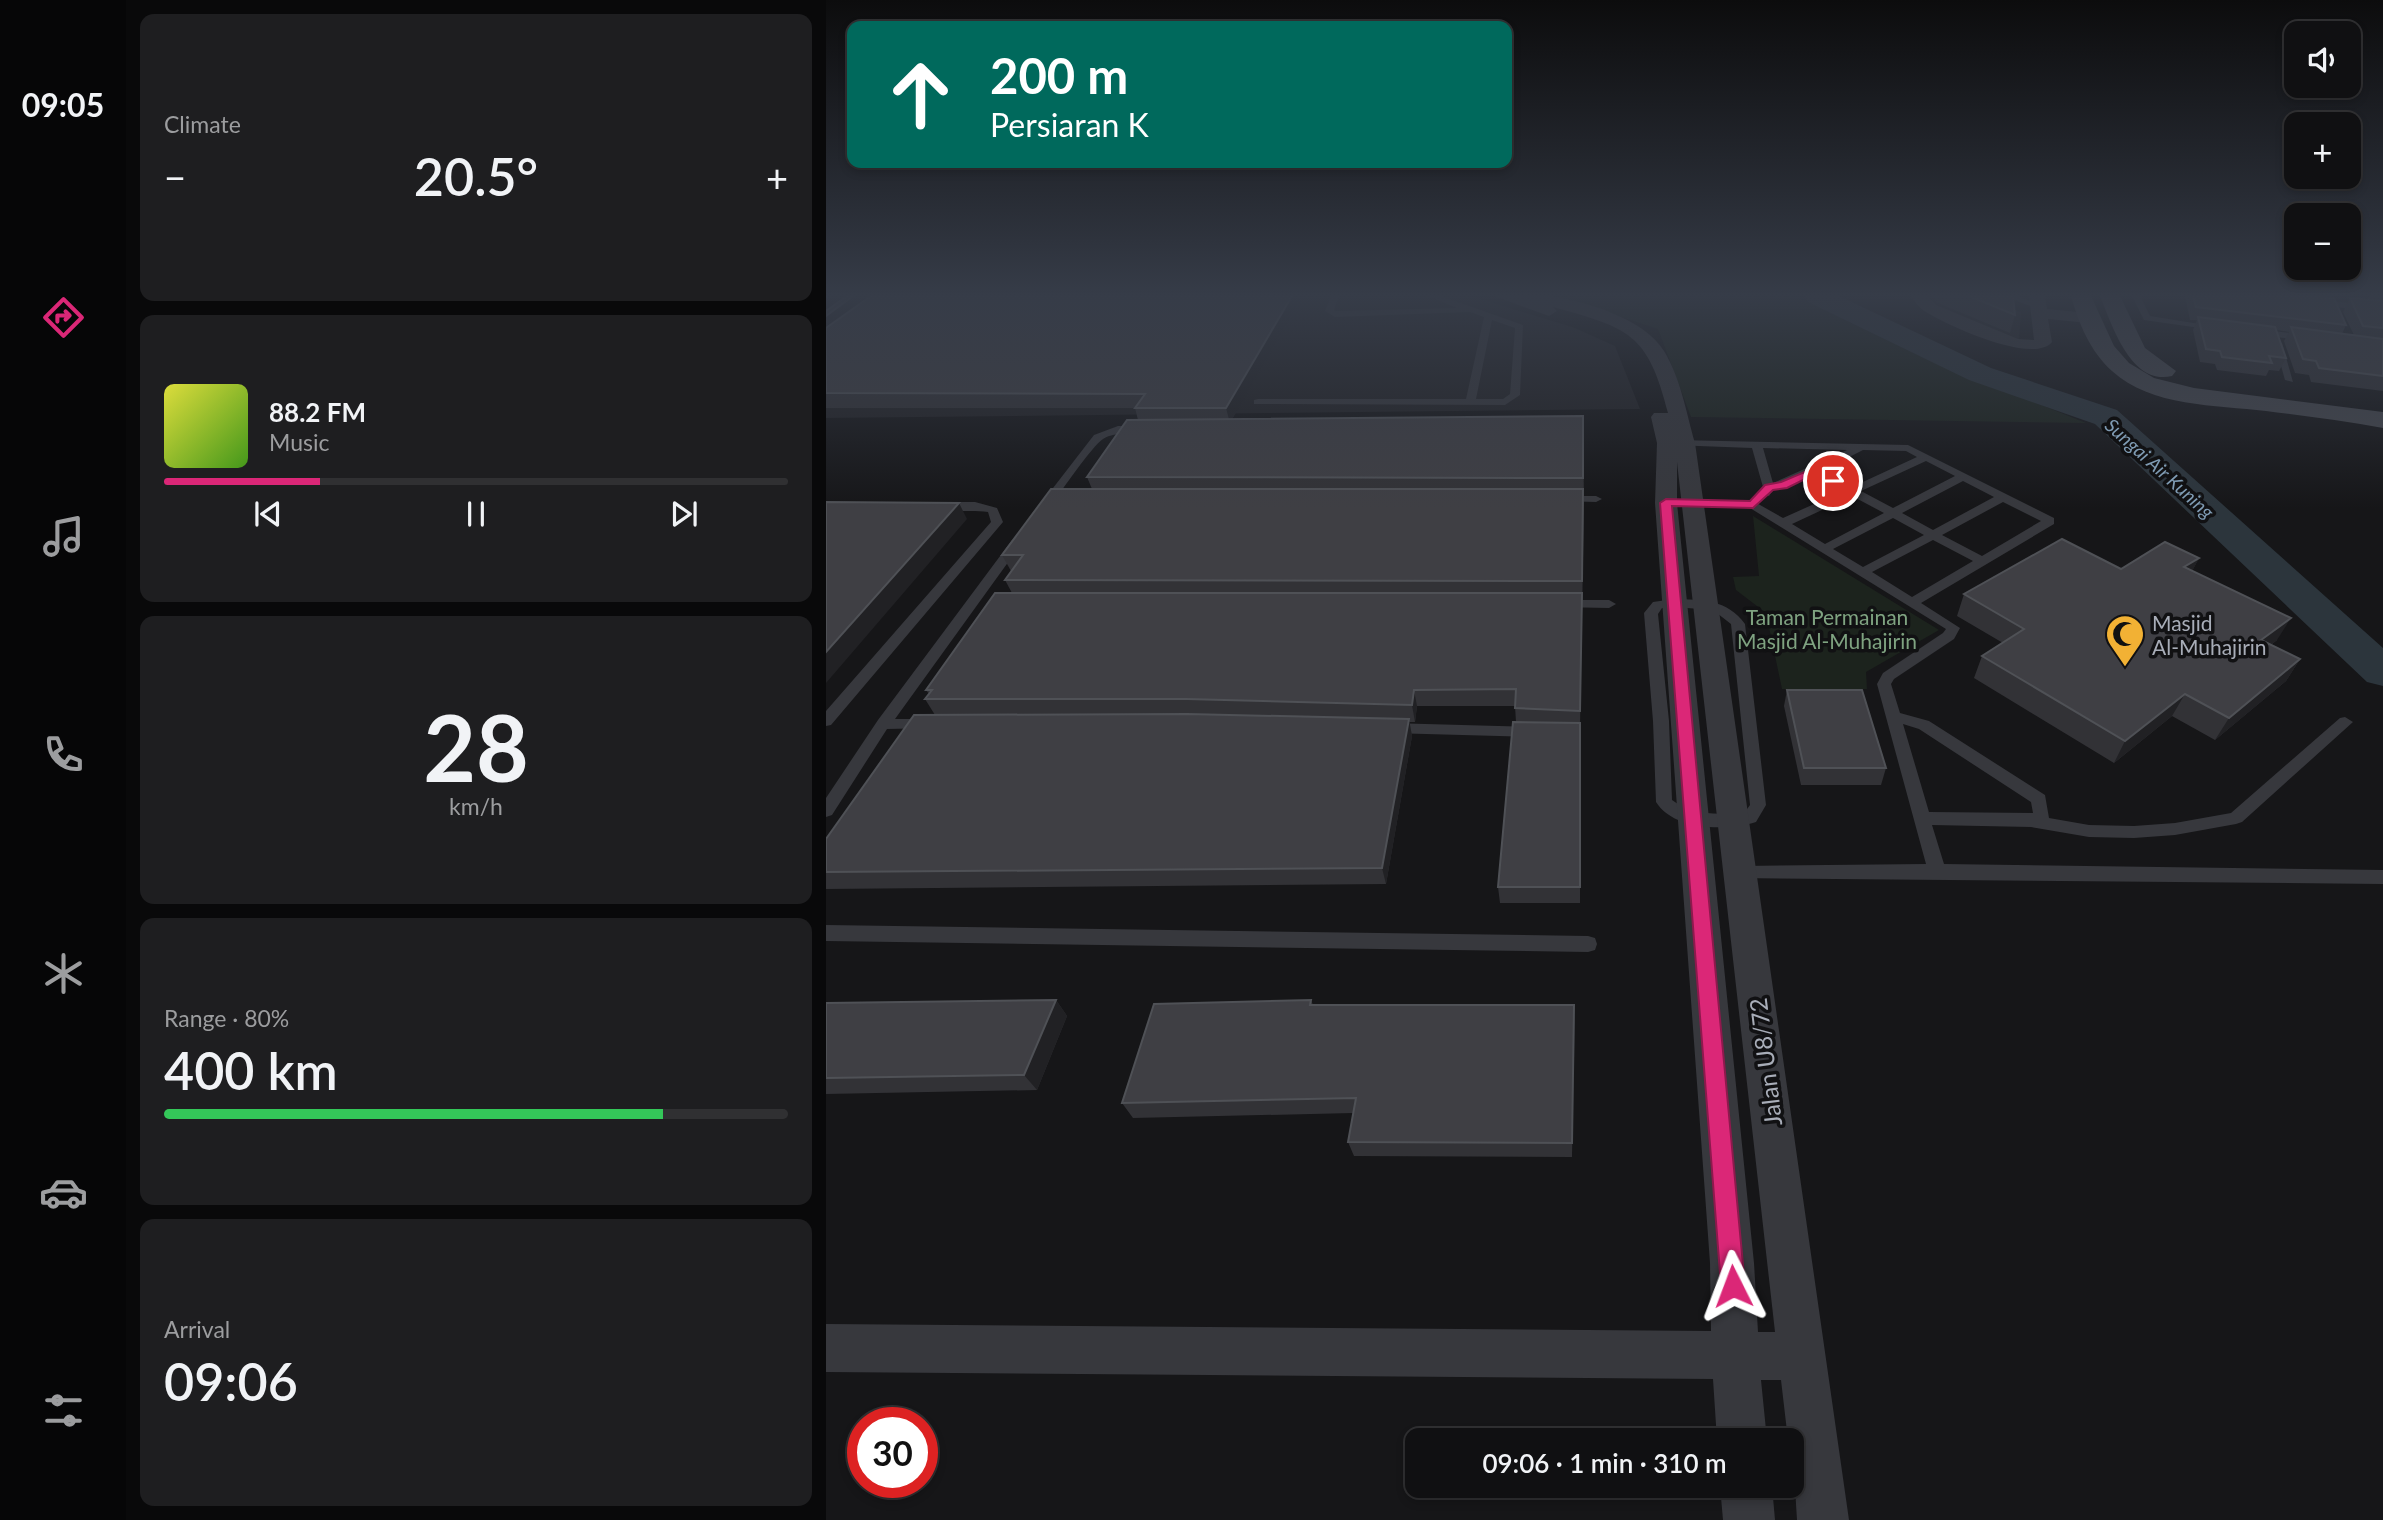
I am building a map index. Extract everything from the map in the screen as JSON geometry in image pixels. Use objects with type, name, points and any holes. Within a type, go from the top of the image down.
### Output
[{"type":"street","points":[[1644,367],[1676,443],[1694,503],[1688,585],[1693,819],[1732,1263],[1741,1428]]},
{"type":"street","points":[[1661,367],[1667,381],[1676,443],[1666,503],[1688,585]]},
{"type":"street","points":[[2122,367],[2133,376],[2152,384],[2200,396],[2383,420]]},
{"type":"street","points":[[2158,367],[2166,372],[2214,387],[2383,409]]},
{"type":"street","name":"Jalan U8/72","points":[[1688,585],[1735,820],[1823,1520]]},
{"type":"street","points":[[826,1348],[1801,1356]]},
{"type":"street","points":[[1747,1498],[1749,1520]]},
{"type":"lane","points":[[1469,402],[1477,367]]},
{"type":"lane","points":[[1258,402],[1505,402],[1515,395],[1517,367]]},
{"type":"lane","points":[[2285,367],[2290,380]]},
{"type":"lane","points":[[826,811],[883,724],[977,603],[1031,524],[1058,498],[1098,437],[1118,429],[1160,429]]},
{"type":"lane","points":[[1676,443],[1908,448],[2050,521],[1913,602]]},
{"type":"lane","points":[[1757,446],[1769,487]]},
{"type":"lane","points":[[1753,505],[1769,487],[1783,485],[1860,447]]},
{"type":"lane","points":[[1783,523],[1926,457]]},
{"type":"lane","points":[[1814,471],[1984,562]]},
{"type":"lane","points":[[1824,548],[1964,476]]},
{"type":"lane","points":[[1863,572],[2005,496]]},
{"type":"lane","points":[[1554,499],[1596,499]]},
{"type":"lane","points":[[1666,503],[1753,505],[1954,628],[1949,636],[1888,676],[1884,684],[1937,871]]},
{"type":"lane","points":[[826,721],[997,522],[993,510],[975,506],[921,506]]},
{"type":"lane","points":[[1553,604],[1609,604]]},
{"type":"lane","points":[[1893,716],[1924,725],[2039,799],[2042,816],[2031,821]]},
{"type":"lane","points":[[1923,818],[2031,821],[2089,831],[2134,832],[2175,830],[2236,818],[2345,722]]},
{"type":"lane","points":[[883,724],[951,724]]},
{"type":"lane","points":[[1371,728],[1548,733]]},
{"type":"lane","points":[[1693,819],[1735,820]]},
{"type":"lane","points":[[1742,873],[1937,871],[2382,877]]},
{"type":"lane","points":[[826,933],[1588,944]]},
{"type":"shaded area","points":[[826,367],[1623,367],[1640,409],[826,418]]},
{"type":"green space","points":[[1672,367],[1947,367],[2086,423],[1691,417]]},
{"type":"green space","name":"Taman Permainan Masjid Al-Muhajirin","points":[[1753,516],[1939,630],[1866,672],[1867,689],[1782,689],[1766,613],[1736,590],[1733,577],[1759,576]]},
{"type":"building","points":[[826,367],[1250,367],[1226,408],[1135,408],[1145,394],[826,393]]},
{"type":"building","points":[[2383,367],[2383,376],[2319,368]]},
{"type":"building","points":[[1583,416],[1583,478],[1087,477],[1127,420]]},
{"type":"building","points":[[1051,489],[1583,489],[1582,581],[1005,580],[1023,555],[1002,555]]},
{"type":"building","points":[[826,502],[959,503],[826,652]]},
{"type":"building","name":"Masjid Al-Muhajirin","points":[[2062,539],[2121,569],[2165,542],[2199,558],[2184,567],[2291,618],[2261,640],[2300,659],[2229,718],[2185,694],[2125,741],[1982,656],[2024,629],[1964,594]]},
{"type":"building","points":[[995,593],[1582,593],[1580,711],[1515,708],[1516,689],[1414,690],[1412,705],[1187,699],[925,699],[932,690],[926,690]]},
{"type":"building","points":[[1787,690],[1862,690],[1886,768],[1804,768]]},
{"type":"building","points":[[1187,714],[1409,719],[1382,868],[826,872],[826,839],[914,715]]},
{"type":"building","points":[[1513,722],[1580,723],[1580,887],[1498,887]]},
{"type":"building","points":[[1056,1000],[1024,1075],[826,1078],[826,1003]]},
{"type":"building","points":[[1311,1000],[1310,1005],[1574,1005],[1572,1143],[1348,1142],[1356,1098],[1122,1103],[1154,1004]]},
{"type":"waterway","name":"Sungai Air Kuning","points":[[1965,367],[2106,417],[2383,672]]},
{"type":"place","name":"Masjid Al-Muhajirin","points":[[2125,668]]},
{"type":"route","points":[[1733,1286],[1666,503],[1753,505],[1769,487],[1783,485],[1814,471],[1833,481]]}]
